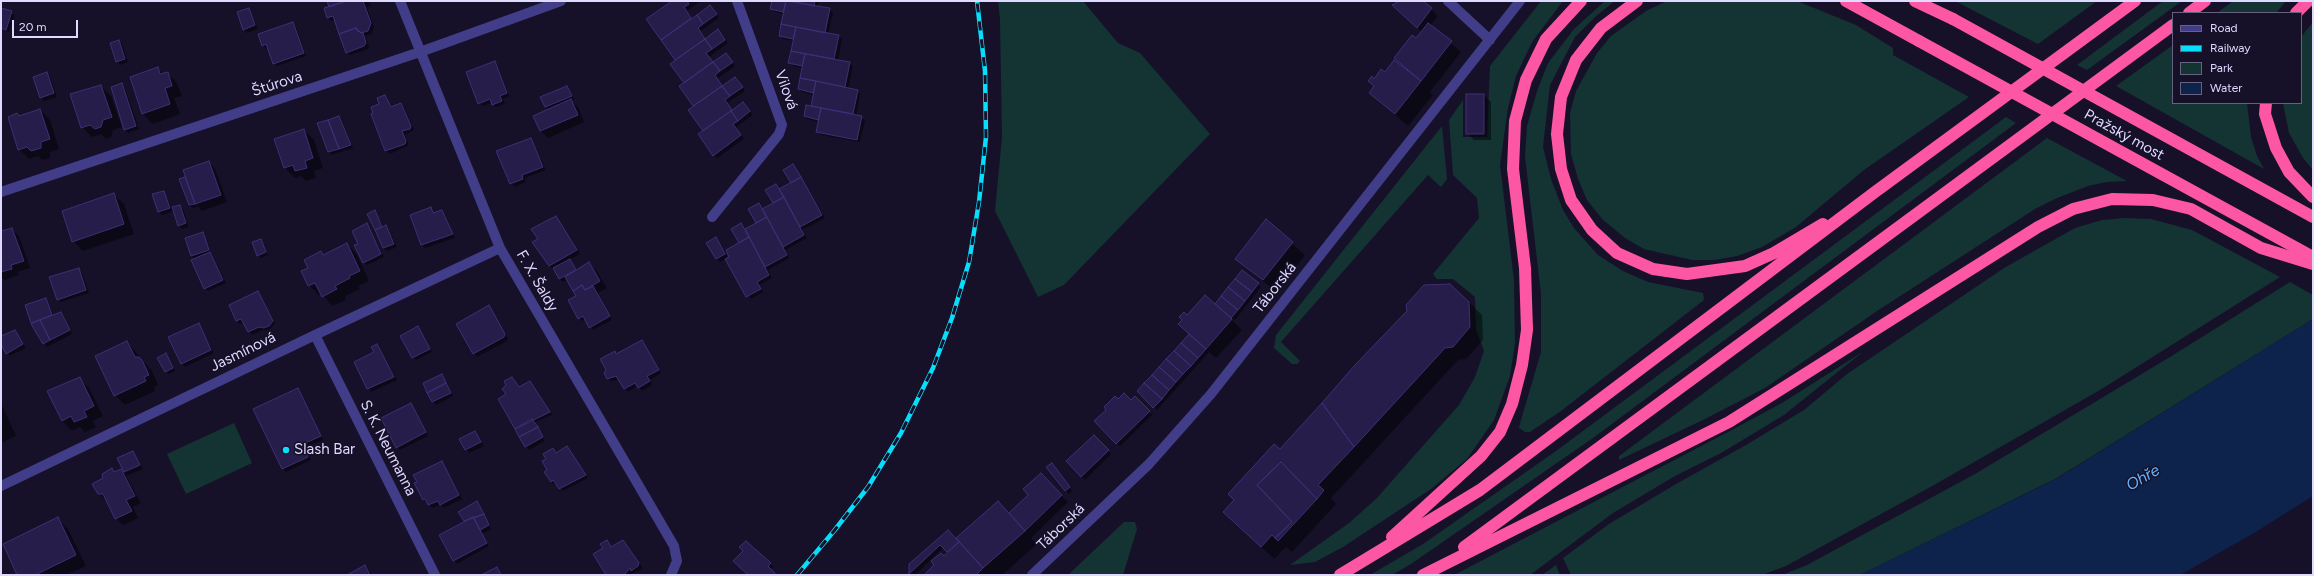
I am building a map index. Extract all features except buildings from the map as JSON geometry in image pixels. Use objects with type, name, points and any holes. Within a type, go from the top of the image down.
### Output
[{"type":"highway","points":[[1368,558],[1481,456],[1500,432],[1512,404],[1522,365],[1527,330],[1525,268],[1513,169],[1515,121],[1526,80],[1546,39],[1581,1]]},
{"type":"highway","points":[[1637,1],[1601,28],[1576,60],[1561,97],[1557,134],[1561,169],[1571,200],[1592,230],[1617,253],[1653,269],[1687,274],[1745,266],[1774,252],[1875,192]]},
{"type":"highway","name":"Pražský most","points":[[1846,1],[2313,257]]},
{"type":"highway","points":[[1915,1],[1952,19]]},
{"type":"highway","points":[[1920,1],[1952,19]]},
{"type":"highway","points":[[1340,575],[1480,490],[1875,192],[2135,1]]},
{"type":"highway","points":[[2190,12],[2205,1]]},
{"type":"highway","points":[[2297,12],[2308,1]]},
{"type":"highway","name":"Pražský most","points":[[1952,19],[2313,217]]},
{"type":"highway","points":[[1435,568],[2172,26]]},
{"type":"highway","points":[[2266,104],[2265,114],[2276,148],[2289,172],[2313,196]]},
{"type":"highway","points":[[1423,575],[1729,422],[2038,227],[2073,209],[2112,199],[2153,200],[2191,210],[2261,248],[2313,264]]},
{"type":"street","name":"F. X. Šaldy","points":[[400,1],[500,248],[674,546],[677,561],[672,575]]},
{"type":"street","name":"Štúrova","points":[[1,192],[420,52],[561,1]]},
{"type":"street","name":"Vilová","points":[[712,217],[779,134],[782,125],[737,1]]},
{"type":"street","points":[[1448,1],[1490,40]]},
{"type":"street","name":"Táborská","points":[[1032,575],[1149,464],[1211,394],[1520,1]]},
{"type":"street","name":"Jasmínová","points":[[1,486],[500,248]]},
{"type":"street","name":"S. K. Neumanna","points":[[315,335],[435,575]]},
{"type":"green space","points":[[998,1],[1083,1],[1118,43],[1140,53],[1210,134],[1064,285],[1038,297],[995,211],[1002,137],[1000,19]]},
{"type":"green space","points":[[1541,1],[1563,1],[1532,42],[1516,76],[1508,108],[1500,165],[1514,280],[1515,343],[1510,376],[1494,420],[1467,459],[1431,489],[1343,547],[1315,562],[1290,565],[1349,523],[1376,499],[1459,405],[1475,377],[1484,351],[1476,330],[1475,297],[1453,279],[1437,279],[1433,274],[1479,218],[1477,198],[1453,175],[1449,120],[1463,100],[1463,137],[1487,137],[1490,66]]},
{"type":"green space","points":[[1605,1],[1615,1],[1596,16],[1575,37],[1550,85],[1543,147],[1551,179],[1563,210],[1574,228],[1598,255],[1623,271],[1648,282],[1703,293],[1704,300],[1561,411],[1530,432],[1525,432],[1519,428],[1541,352],[1541,294],[1525,157],[1527,126],[1537,91],[1548,63],[1574,29]]},
{"type":"green space","points":[[1667,1],[1797,1],[1856,25],[1893,48],[1893,55],[1969,97],[1864,170],[1796,227],[1762,247],[1737,256],[1715,260],[1692,260],[1644,249],[1625,238],[1602,219],[1587,200],[1578,179],[1571,154],[1570,113],[1576,91],[1597,53],[1611,36],[1646,11]]},
{"type":"green space","points":[[1955,1],[2097,1],[2038,44]]},
{"type":"green space","points":[[2163,1],[2182,1],[2087,70],[2077,65]]},
{"type":"green space","points":[[2233,1],[2286,1],[2277,12],[2218,12]]},
{"type":"green space","points":[[2313,22],[2313,170],[2303,158],[2289,133],[2283,104],[2302,104],[2302,36]]},
{"type":"green space","points":[[2172,46],[2172,104],[2247,104],[2251,137],[2257,156],[2264,169],[2116,86]]},
{"type":"green space","points":[[2006,117],[2016,123],[1593,438],[1411,564],[1392,575],[1370,575],[1423,544],[1556,451]]},
{"type":"green space","points":[[1442,126],[1447,179],[1441,187],[1428,175],[1281,342],[1300,361],[1297,364],[1292,364],[1274,348],[1276,335]]},
{"type":"green space","points":[[2047,138],[2127,181],[2107,182],[2088,186],[2057,198],[2035,209],[1877,311],[1765,388],[1705,419],[1619,460],[1619,456]]},
{"type":"green space","points":[[2124,218],[2151,219],[2192,230],[2280,277],[2100,390],[1934,485],[1786,566],[1762,575],[1571,575],[1563,558],[1609,524],[1804,410],[1847,374],[2004,268],[2075,228],[2102,220]]},
{"type":"green space","points":[[2290,282],[2313,295],[2313,319],[2057,478],[1860,575],[1782,575],[1807,565],[1975,474],[2170,357]]},
{"type":"green space","points":[[1864,351],[1784,415],[1721,453],[1675,476],[1613,513],[1530,575],[1454,575],[1782,403]]},
{"type":"green space","points":[[234,423],[252,463],[186,494],[167,454]]},
{"type":"green space","points":[[1124,522],[1135,522],[1137,529],[1123,575],[1068,575]]},
{"type":"green space","points":[[1556,565],[1560,575],[1542,575]]},
{"type":"water","name":"Ohře","points":[[2313,319],[2313,496],[2254,533],[2180,575],[1860,575],[2058,478]]},
{"type":"railway","points":[[797,575],[868,487],[901,433],[933,368],[952,318],[969,262],[979,202],[986,137],[985,71],[977,1]]},
{"type":"place","name":"Slash Bar","points":[[286,450]]}]
